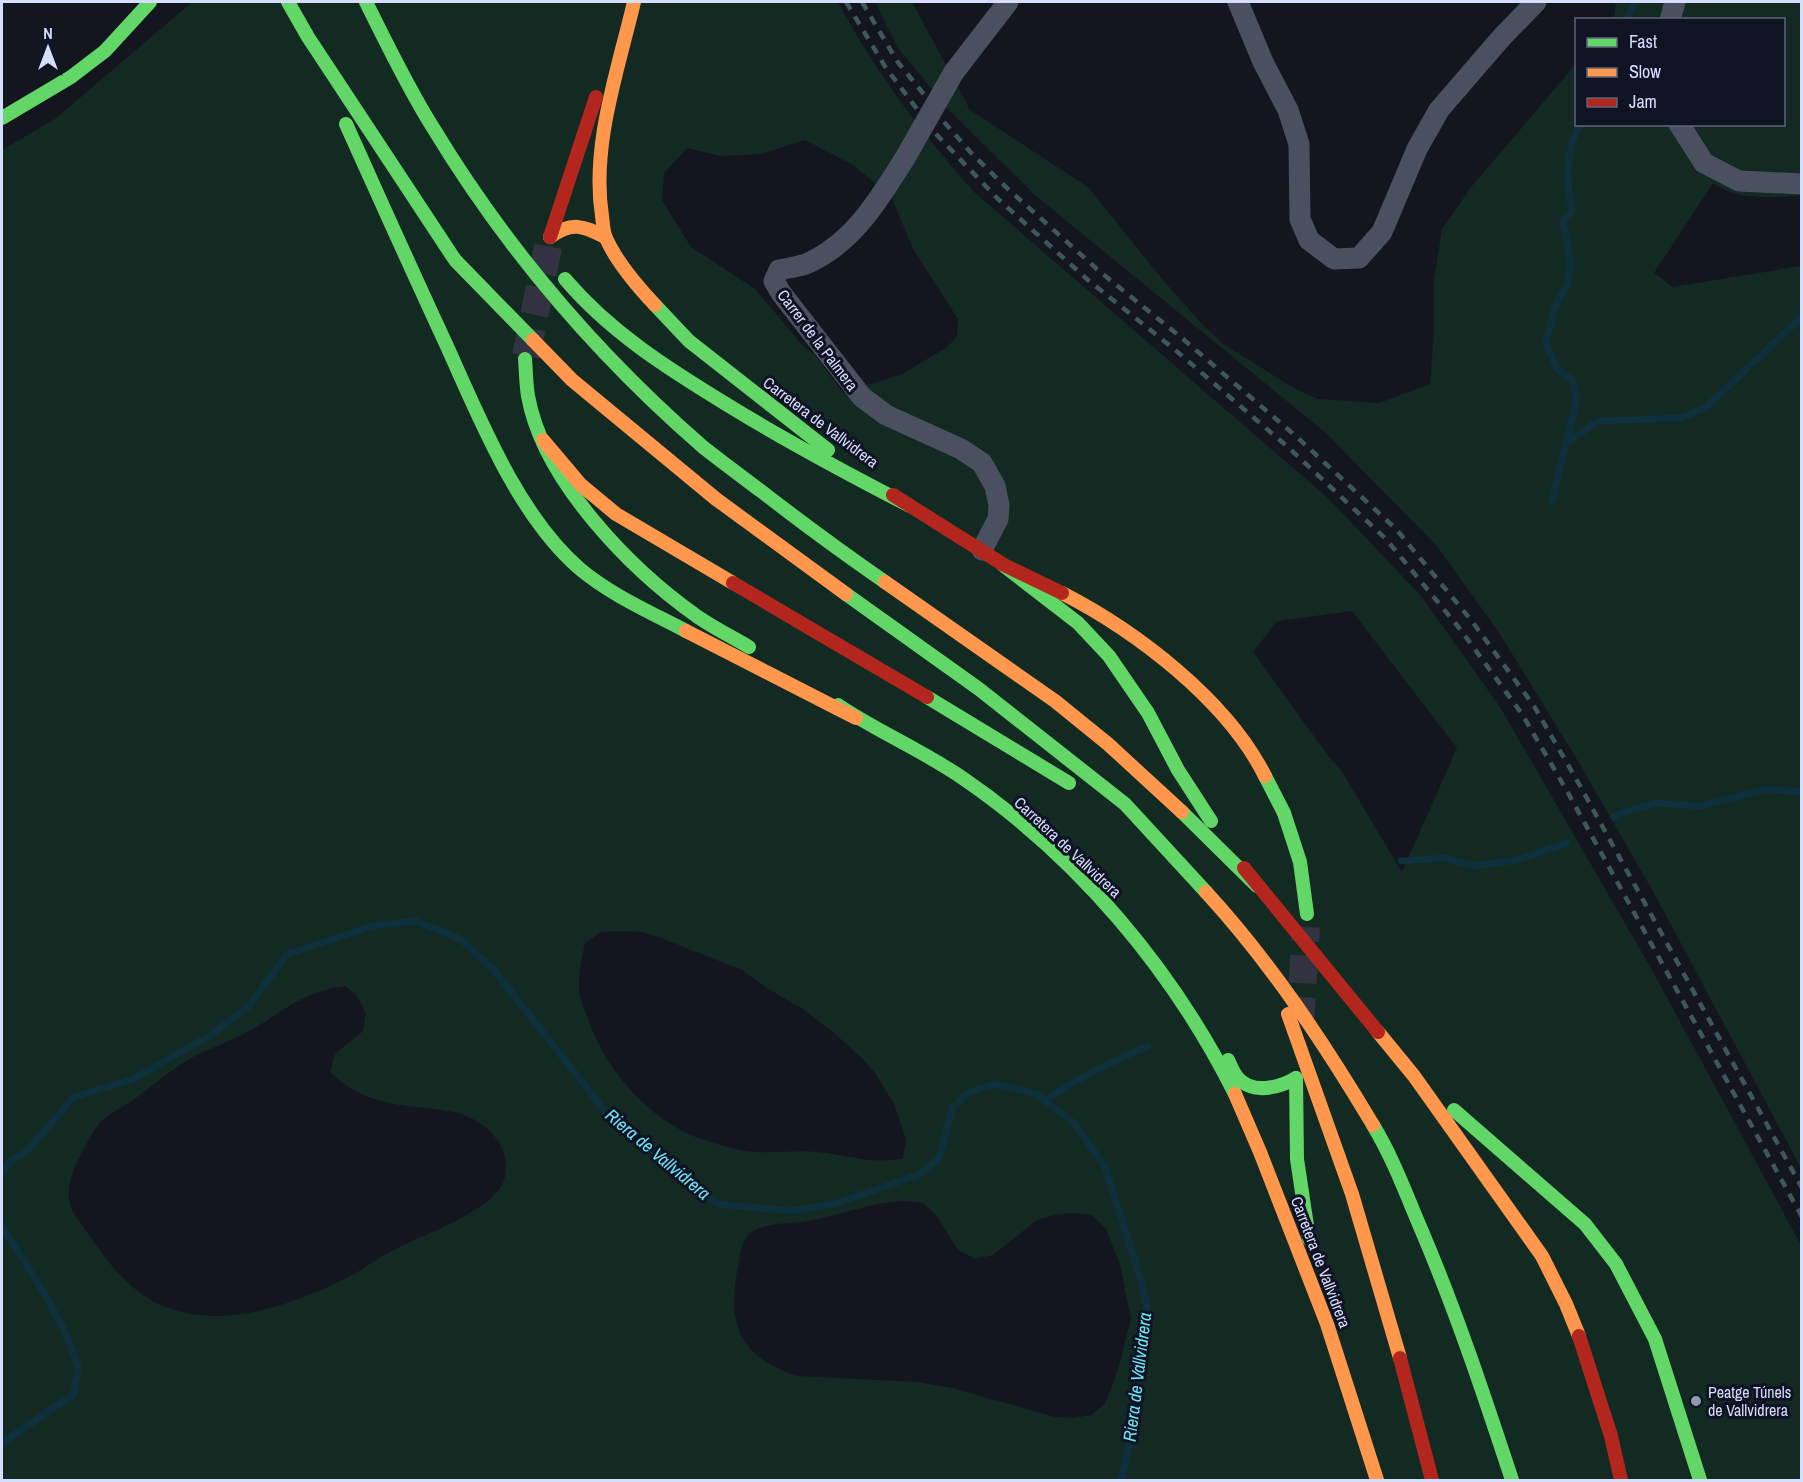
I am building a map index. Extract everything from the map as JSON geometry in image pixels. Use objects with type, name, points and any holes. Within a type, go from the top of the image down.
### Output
[{"type":"main road","points":[[2,118],[71,76],[105,51],[150,2]]},
{"type":"main road","points":[[288,2],[308,37],[455,260],[572,380],[716,499],[980,689],[1125,804],[1231,920],[1273,973],[1332,1056],[1388,1150],[1468,1349],[1512,1480]]},
{"type":"main road","points":[[368,2],[408,54]]},
{"type":"main road","points":[[368,2],[393,59],[482,206],[555,300],[616,367],[699,444],[832,546],[1055,701],[1153,784],[1257,886]]},
{"type":"main road","name":"Carretera de Vallvidrera","points":[[633,2],[603,134],[600,204],[605,237],[636,284],[689,341],[850,467],[1003,565],[1074,598],[1139,639],[1181,672],[1235,729],[1277,797],[1287,820],[1301,868],[1307,914]]},
{"type":"main road","name":"Carretera de Vallvidrera","points":[[605,237],[586,228],[571,225],[561,228],[550,237],[600,85],[628,21]]},
{"type":"main road","points":[[308,37],[488,437],[526,505],[553,540],[580,568],[623,598],[856,718]]},
{"type":"main road","points":[[553,264],[575,292],[664,366],[784,440],[910,506]]},
{"type":"main road","name":"Carretera de Vallvidrera","points":[[525,359],[525,379],[529,402],[557,471],[598,526],[631,559],[691,611],[764,655],[856,718],[922,752],[964,779],[1025,826],[1086,882],[1116,916],[1162,974],[1190,1015],[1232,1089],[1246,1119],[1333,1341]]},
{"type":"main road","points":[[543,440],[581,485],[616,514],[1077,788]]},
{"type":"main road","points":[[1003,565],[1078,623],[1109,656],[1148,713],[1189,788],[1257,886],[1414,1076],[1542,1256],[1566,1304],[1580,1339],[1611,1436],[1621,1480]]},
{"type":"main road","points":[[1143,843],[1231,920]]},
{"type":"main road","points":[[1273,973],[1322,1104],[1352,1194],[1388,1312],[1432,1480]]},
{"type":"main road","name":"Carretera de Vallvidrera","points":[[1190,1015],[1225,1054],[1237,1077],[1246,1086],[1269,1088],[1290,1083],[1296,1078],[1295,1150],[1301,1201],[1324,1292],[1333,1341]]},
{"type":"main road","points":[[1414,1076],[1585,1224],[1616,1264],[1655,1339],[1700,1480]]},
{"type":"main road","points":[[1333,1341],[1377,1480]]},
{"type":"street","name":"Carrer de la Palmera","points":[[982,550],[998,519],[999,505],[995,486],[982,463],[961,449],[886,415],[862,397],[781,294],[774,281],[779,270],[804,265],[838,246],[873,209],[954,72],[1008,2]]},
{"type":"street","points":[[1238,2],[1263,62],[1288,110],[1299,144],[1300,219],[1309,240],[1334,259],[1359,258],[1382,232],[1416,149],[1439,110],[1502,37],[1536,2]]},
{"type":"street","points":[[1671,18],[1675,2]]},
{"type":"street","points":[[1680,126],[1704,163],[1739,181],[1802,184]]},
{"type":"green space","points":[[189,2],[838,2],[852,28],[900,101],[974,192],[1330,500],[1421,596],[1500,707],[1652,970],[1801,1245],[1801,1480],[2,1480],[2,150],[55,119],[190,4]],"holes":[[[805,140],[853,165],[891,196],[913,249],[958,319],[957,337],[946,348],[902,374],[843,393],[814,354],[803,346],[755,289],[691,247],[662,200],[664,173],[687,148],[721,156],[761,154]],[[1352,611],[1457,748],[1402,872],[1341,770],[1329,757],[1253,652],[1277,621]],[[601,932],[642,932],[661,938],[742,970],[803,1009],[834,1033],[875,1073],[894,1104],[906,1139],[903,1158],[871,1160],[817,1152],[742,1150],[691,1135],[649,1108],[613,1068],[595,1036],[581,1000],[579,977],[585,943]],[[345,986],[358,997],[366,1013],[363,1031],[335,1054],[330,1072],[345,1085],[371,1098],[400,1105],[455,1112],[480,1123],[500,1144],[504,1154],[506,1171],[501,1187],[480,1207],[465,1216],[390,1252],[331,1286],[275,1307],[245,1314],[215,1316],[187,1313],[159,1304],[134,1288],[118,1273],[72,1209],[69,1200],[70,1181],[81,1153],[102,1121],[177,1067],[199,1054],[244,1034],[292,1004],[317,993]],[[903,1201],[923,1203],[937,1216],[957,1249],[975,1259],[993,1255],[1037,1220],[1072,1213],[1092,1215],[1106,1229],[1120,1264],[1131,1319],[1118,1370],[1105,1404],[1091,1415],[1073,1418],[1055,1417],[952,1388],[917,1382],[797,1376],[761,1359],[741,1335],[734,1305],[742,1245],[750,1233],[768,1226],[809,1221],[879,1204]]]},
{"type":"green space","points":[[875,2],[912,2],[970,110],[1088,187],[1162,279],[1223,344],[1294,388],[1318,399],[1379,403],[1430,384],[1434,332],[1434,280],[1442,229],[1472,186],[1575,65],[1575,126],[1785,126],[1785,18],[1614,18],[1616,2],[1801,2],[1801,195],[1756,197],[1734,193],[1713,183],[1654,273],[1673,287],[1801,266],[1801,1168],[1654,893],[1575,756],[1498,631],[1437,546],[1326,433],[1036,196],[949,110],[898,48]]},
{"type":"waterway","points":[[1627,18],[1635,2]]},
{"type":"waterway","points":[[1552,500],[1577,399],[1572,380],[1557,369],[1546,343],[1555,307],[1567,285],[1571,265],[1563,221],[1572,211],[1568,178],[1569,155],[1580,126]]},
{"type":"waterway","points":[[1565,444],[1598,421],[1682,418],[1706,407],[1802,317]]},
{"type":"waterway","points":[[1614,817],[1656,803],[1699,806],[1767,789],[1802,792]]},
{"type":"waterway","points":[[1401,861],[1444,858],[1474,866],[1517,860],[1567,843]]},
{"type":"waterway","name":"Riera de Vallvidrera","points":[[2,1172],[10,1162],[28,1150],[74,1097],[133,1079],[209,1036],[249,1006],[287,954],[373,926],[416,921],[460,939],[494,970],[612,1120],[718,1204],[791,1211],[834,1204],[918,1175],[938,1160],[953,1107],[969,1092],[995,1084],[1037,1094],[1075,1124],[1105,1167],[1147,1306],[1134,1426],[1121,1480]]},
{"type":"waterway","points":[[1045,1101],[1108,1064],[1148,1046]]},
{"type":"waterway","name":"Riera de Vallvidrera","points":[[2,1227],[46,1296],[66,1334],[78,1367],[74,1394],[2,1443]]},
{"type":"tunnel","points":[[526,356],[550,237]]},
{"type":"tunnel","points":[[1300,1025],[1306,927]]},
{"type":"railway","points":[[846,2],[886,68],[917,109]]},
{"type":"railway","points":[[862,2],[897,61],[926,97]]},
{"type":"railway","points":[[944,122],[973,155],[1008,189],[1098,270],[1183,339],[1298,438],[1396,529],[1471,620],[1534,706],[1802,1188]]},
{"type":"railway","points":[[936,134],[998,199],[1088,280],[1174,349],[1289,448],[1386,539],[1460,629],[1522,714],[1567,791],[1802,1217]]},
{"type":"traffic: fast","points":[[2,118],[71,77],[105,51],[150,2]]},
{"type":"traffic: fast","points":[[288,2],[308,37],[455,260],[533,340]]},
{"type":"traffic: fast","points":[[366,2],[414,96],[460,171],[522,256],[589,336],[626,375],[703,447],[885,582]]},
{"type":"traffic: fast","points":[[346,124],[487,433],[519,494],[558,547],[580,569],[631,603],[686,631]]},
{"type":"traffic: fast","points":[[565,279],[582,298],[620,332],[682,377],[794,444],[910,506]]},
{"type":"traffic: fast","points":[[655,305],[689,341],[828,450]]},
{"type":"traffic: fast","points":[[525,359],[528,396],[537,428],[551,459],[570,490],[593,520],[618,548],[672,597],[704,621],[749,647]]},
{"type":"traffic: fast","points":[[1003,565],[1078,623],[1109,656],[1148,713],[1178,770],[1211,821]]},
{"type":"traffic: fast","points":[[846,594],[979,689],[1125,804],[1206,892]]},
{"type":"traffic: fast","points":[[927,697],[1069,783]]},
{"type":"traffic: fast","points":[[838,705],[964,779],[1006,810],[1084,881],[1119,920],[1183,1004],[1235,1094]]},
{"type":"traffic: fast","points":[[1265,776],[1284,813],[1300,862],[1307,914]]},
{"type":"traffic: fast","points":[[1182,812],[1257,886]]},
{"type":"traffic: fast","points":[[1228,1060],[1237,1077],[1250,1086],[1274,1087],[1296,1078]]},
{"type":"traffic: fast","points":[[1296,1078],[1297,1159],[1309,1239]]},
{"type":"traffic: fast","points":[[1454,1110],[1585,1224],[1616,1264],[1655,1339],[1700,1480]]},
{"type":"traffic: fast","points":[[1373,1125],[1399,1176],[1434,1260],[1512,1480]]},
{"type":"traffic: slow","points":[[634,2],[603,135],[600,189],[603,227],[610,247],[621,265],[655,305]]},
{"type":"traffic: slow","points":[[550,237],[571,227],[584,228],[605,237]]},
{"type":"traffic: slow","points":[[533,340],[572,380],[716,499],[846,594]]},
{"type":"traffic: slow","points":[[543,440],[581,485],[616,514],[733,583]]},
{"type":"traffic: slow","points":[[885,582],[1055,701],[1108,744],[1182,812]]},
{"type":"traffic: slow","points":[[1062,593],[1120,627],[1177,670],[1228,721],[1265,776]]},
{"type":"traffic: slow","points":[[686,631],[856,718]]},
{"type":"traffic: slow","points":[[1206,892],[1253,947],[1296,1004],[1373,1125]]},
{"type":"traffic: slow","points":[[1288,1014],[1352,1194],[1400,1358]]},
{"type":"traffic: slow","points":[[1378,1032],[1414,1076],[1542,1256],[1579,1336]]},
{"type":"traffic: slow","points":[[1235,1094],[1327,1324],[1377,1480]]},
{"type":"traffic: jam","points":[[550,237],[596,97]]},
{"type":"traffic: jam","points":[[893,495],[1004,565],[1062,593]]},
{"type":"traffic: jam","points":[[733,583],[927,697]]},
{"type":"traffic: jam","points":[[1244,868],[1378,1032]]},
{"type":"traffic: jam","points":[[1579,1336],[1611,1436],[1621,1480]]},
{"type":"traffic: jam","points":[[1400,1358],[1432,1480]]},
{"type":"place","name":"Peatge Túnels de Vallvidrera","points":[[1696,1401]]}]
